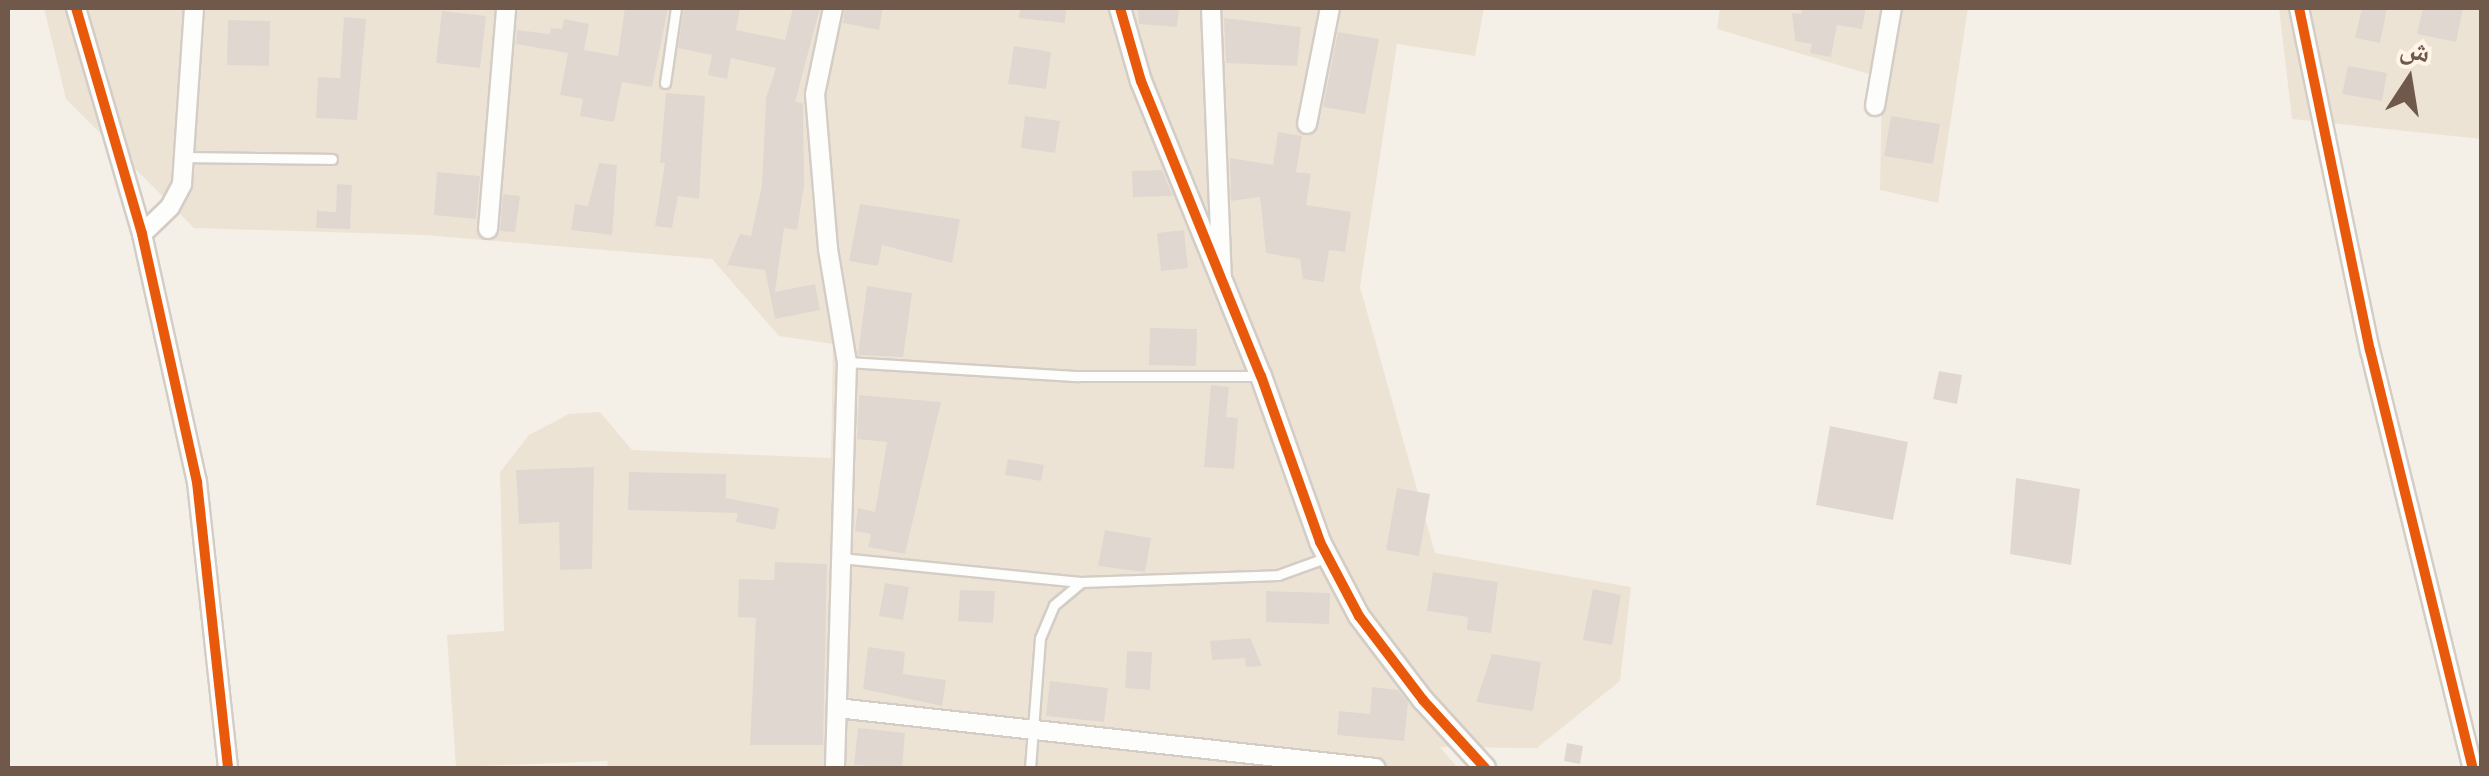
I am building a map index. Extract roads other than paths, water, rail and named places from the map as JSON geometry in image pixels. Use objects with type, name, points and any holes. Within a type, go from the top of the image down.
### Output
[{"type":"street","points":[[76,8],[142,234],[197,482],[228,768]]},
{"type":"street","points":[[142,234],[170,207],[188,157],[194,8]]},
{"type":"street","points":[[488,229],[506,8]]},
{"type":"street","points":[[832,8],[816,94],[828,249],[847,362],[835,768]]},
{"type":"street","points":[[1120,8],[1141,81],[1261,376],[1328,557],[1370,630],[1485,768]]},
{"type":"street","points":[[1211,8],[1222,281]]},
{"type":"street","points":[[1307,124],[1330,8]]},
{"type":"street","points":[[1876,106],[1892,8]]},
{"type":"street","points":[[2299,8],[2370,350],[2473,768]]},
{"type":"street","points":[[837,708],[1032,726],[1281,763],[1376,768]]},
{"type":"lane","points":[[665,83],[676,8]]},
{"type":"lane","points":[[188,157],[332,159]]},
{"type":"lane","points":[[847,362],[1079,376],[1261,376]]},
{"type":"lane","points":[[840,558],[1082,582],[1278,574],[1328,557]]},
{"type":"lane","points":[[1030,768],[1040,638],[1054,605],[1082,582]]}]
